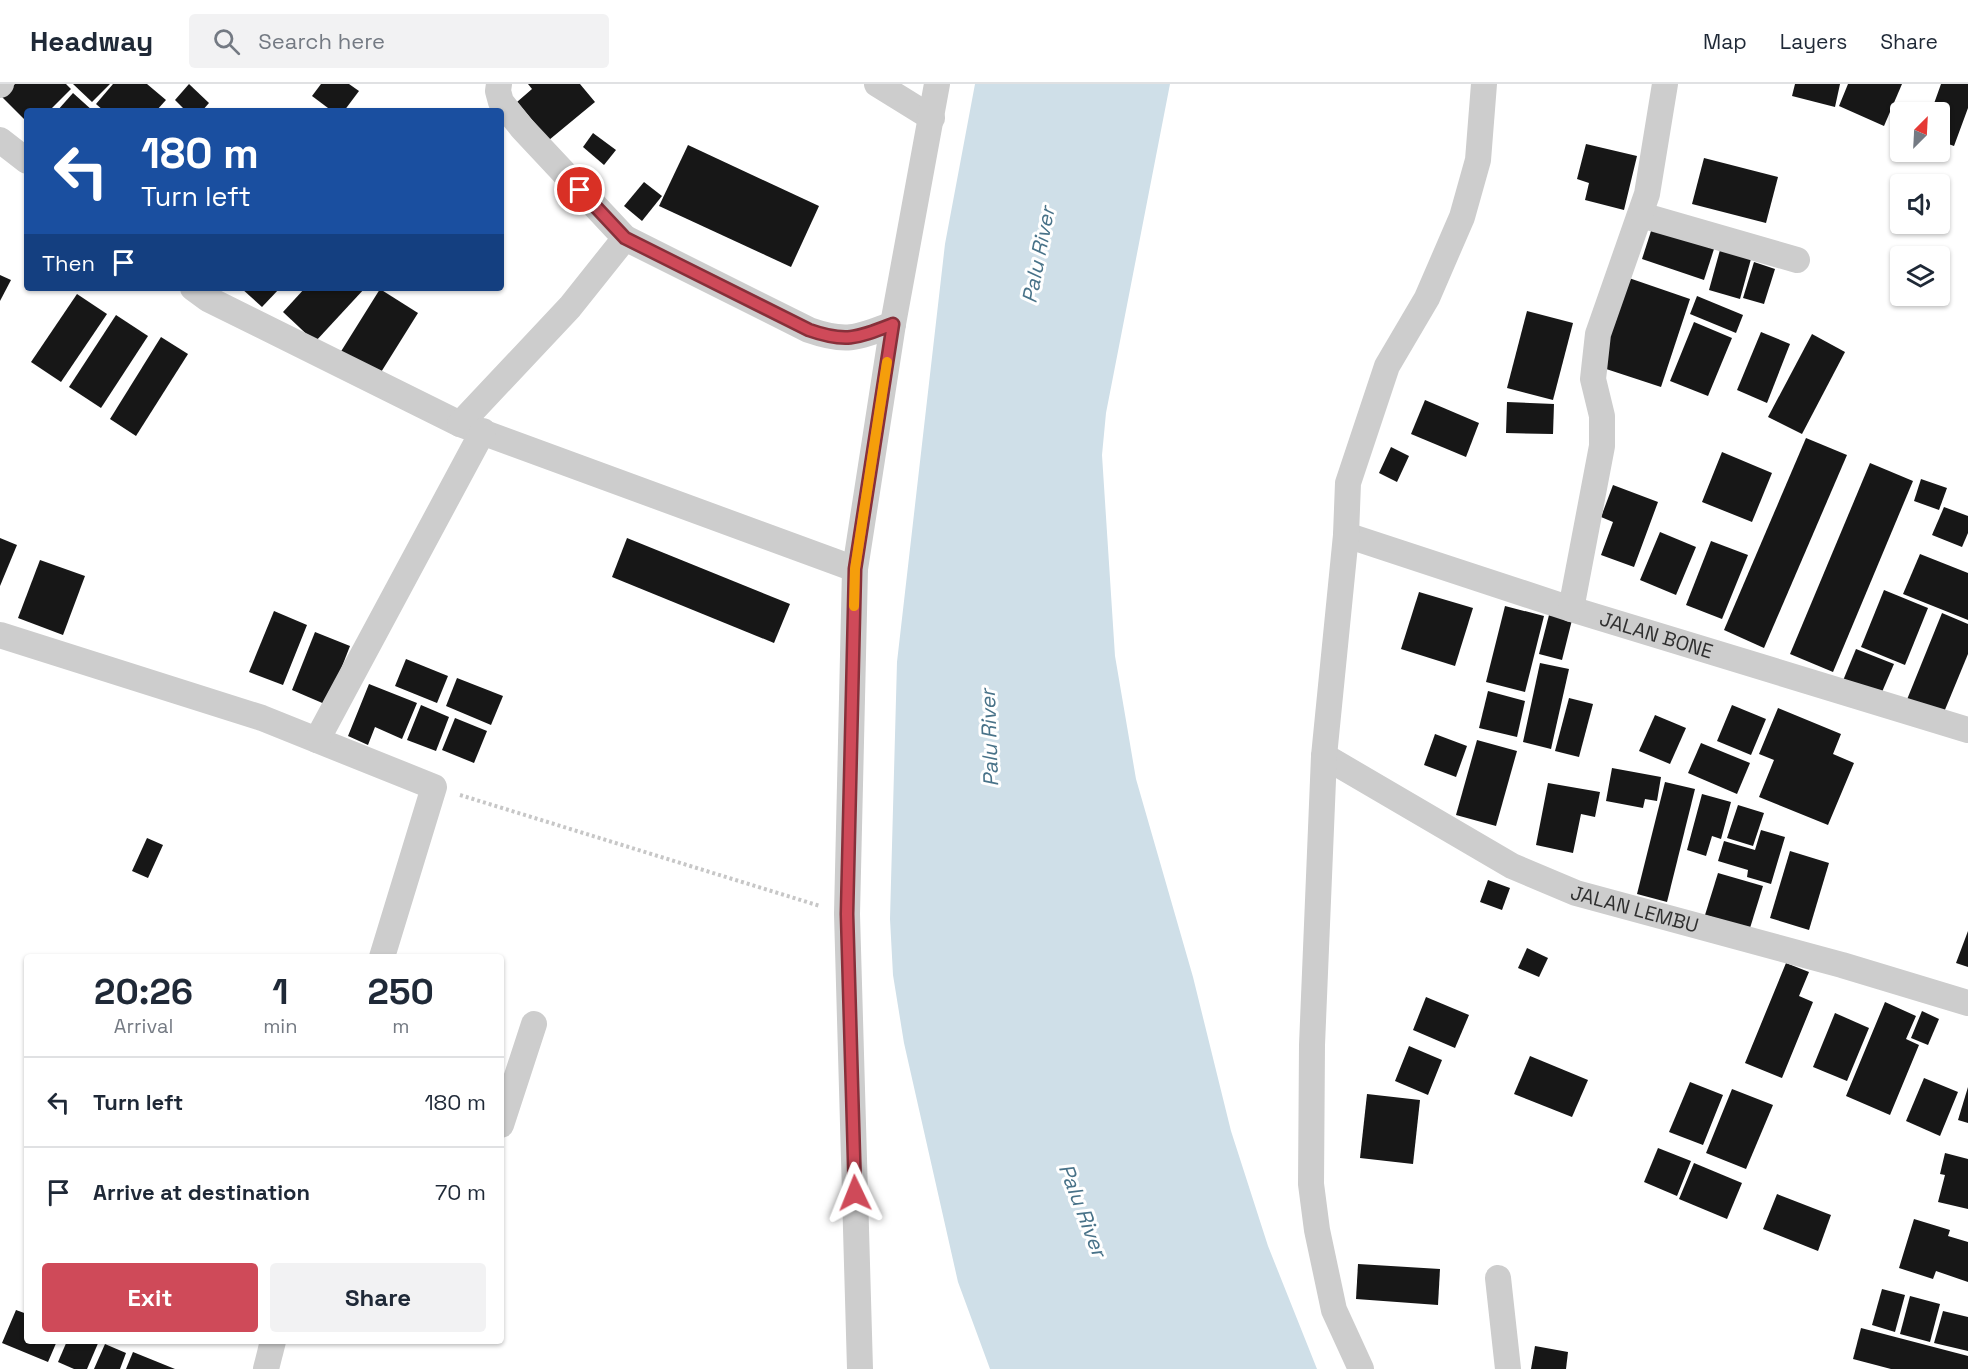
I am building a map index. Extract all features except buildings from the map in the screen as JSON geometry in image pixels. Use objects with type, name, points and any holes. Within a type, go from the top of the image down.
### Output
[{"type":"street","points":[[499,84],[501,102],[522,128],[625,238],[809,330],[834,339],[865,335],[893,324]]},
{"type":"street","points":[[877,84],[932,118]]},
{"type":"street","points":[[860,1369],[847,914],[855,569],[893,324],[937,84]]},
{"type":"street","points":[[1360,1369],[1334,1310],[1317,1230],[1311,1184],[1312,1045],[1324,756],[1346,535],[1348,483],[1387,366],[1428,298],[1462,217],[1478,160],[1484,84]]},
{"type":"street","points":[[1571,609],[1602,446],[1602,416],[1593,379],[1594,355],[1598,334],[1641,215],[1654,162],[1665,84]]},
{"type":"street","points":[[0,140],[24,159]]},
{"type":"street","points":[[1641,215],[1797,260]]},
{"type":"street","points":[[317,740],[471,427],[625,238]]},
{"type":"street","points":[[198,291],[471,427],[855,569]]},
{"type":"street","name":"JALAN BONE","points":[[1346,535],[1571,609],[1968,730]]},
{"type":"street","points":[[0,635],[262,718],[434,787],[383,954]]},
{"type":"street","name":"JALAN LEMBU","points":[[1324,756],[1512,866],[1576,893],[1842,965],[1968,1003]]},
{"type":"street","points":[[504,1116],[534,1024]]},
{"type":"street","points":[[1498,1278],[1508,1369]]},
{"type":"street","points":[[266,1369],[272,1344]]},
{"type":"path","points":[[434,787],[847,914]]},
{"type":"water","name":"Palu River","points":[[975,84],[1170,84],[1106,413],[1102,455],[1115,656],[1136,779],[1193,977],[1231,1131],[1268,1246],[1317,1369],[990,1369],[958,1282],[904,1043],[893,975],[890,919],[897,662],[945,244]]},
{"type":"slow traffic","points":[[854,606],[855,569],[887,362]]},
{"type":"route","points":[[580,190],[625,238],[809,330],[834,339],[848,338],[865,335],[893,324],[855,569],[847,914],[855,1193]]}]
